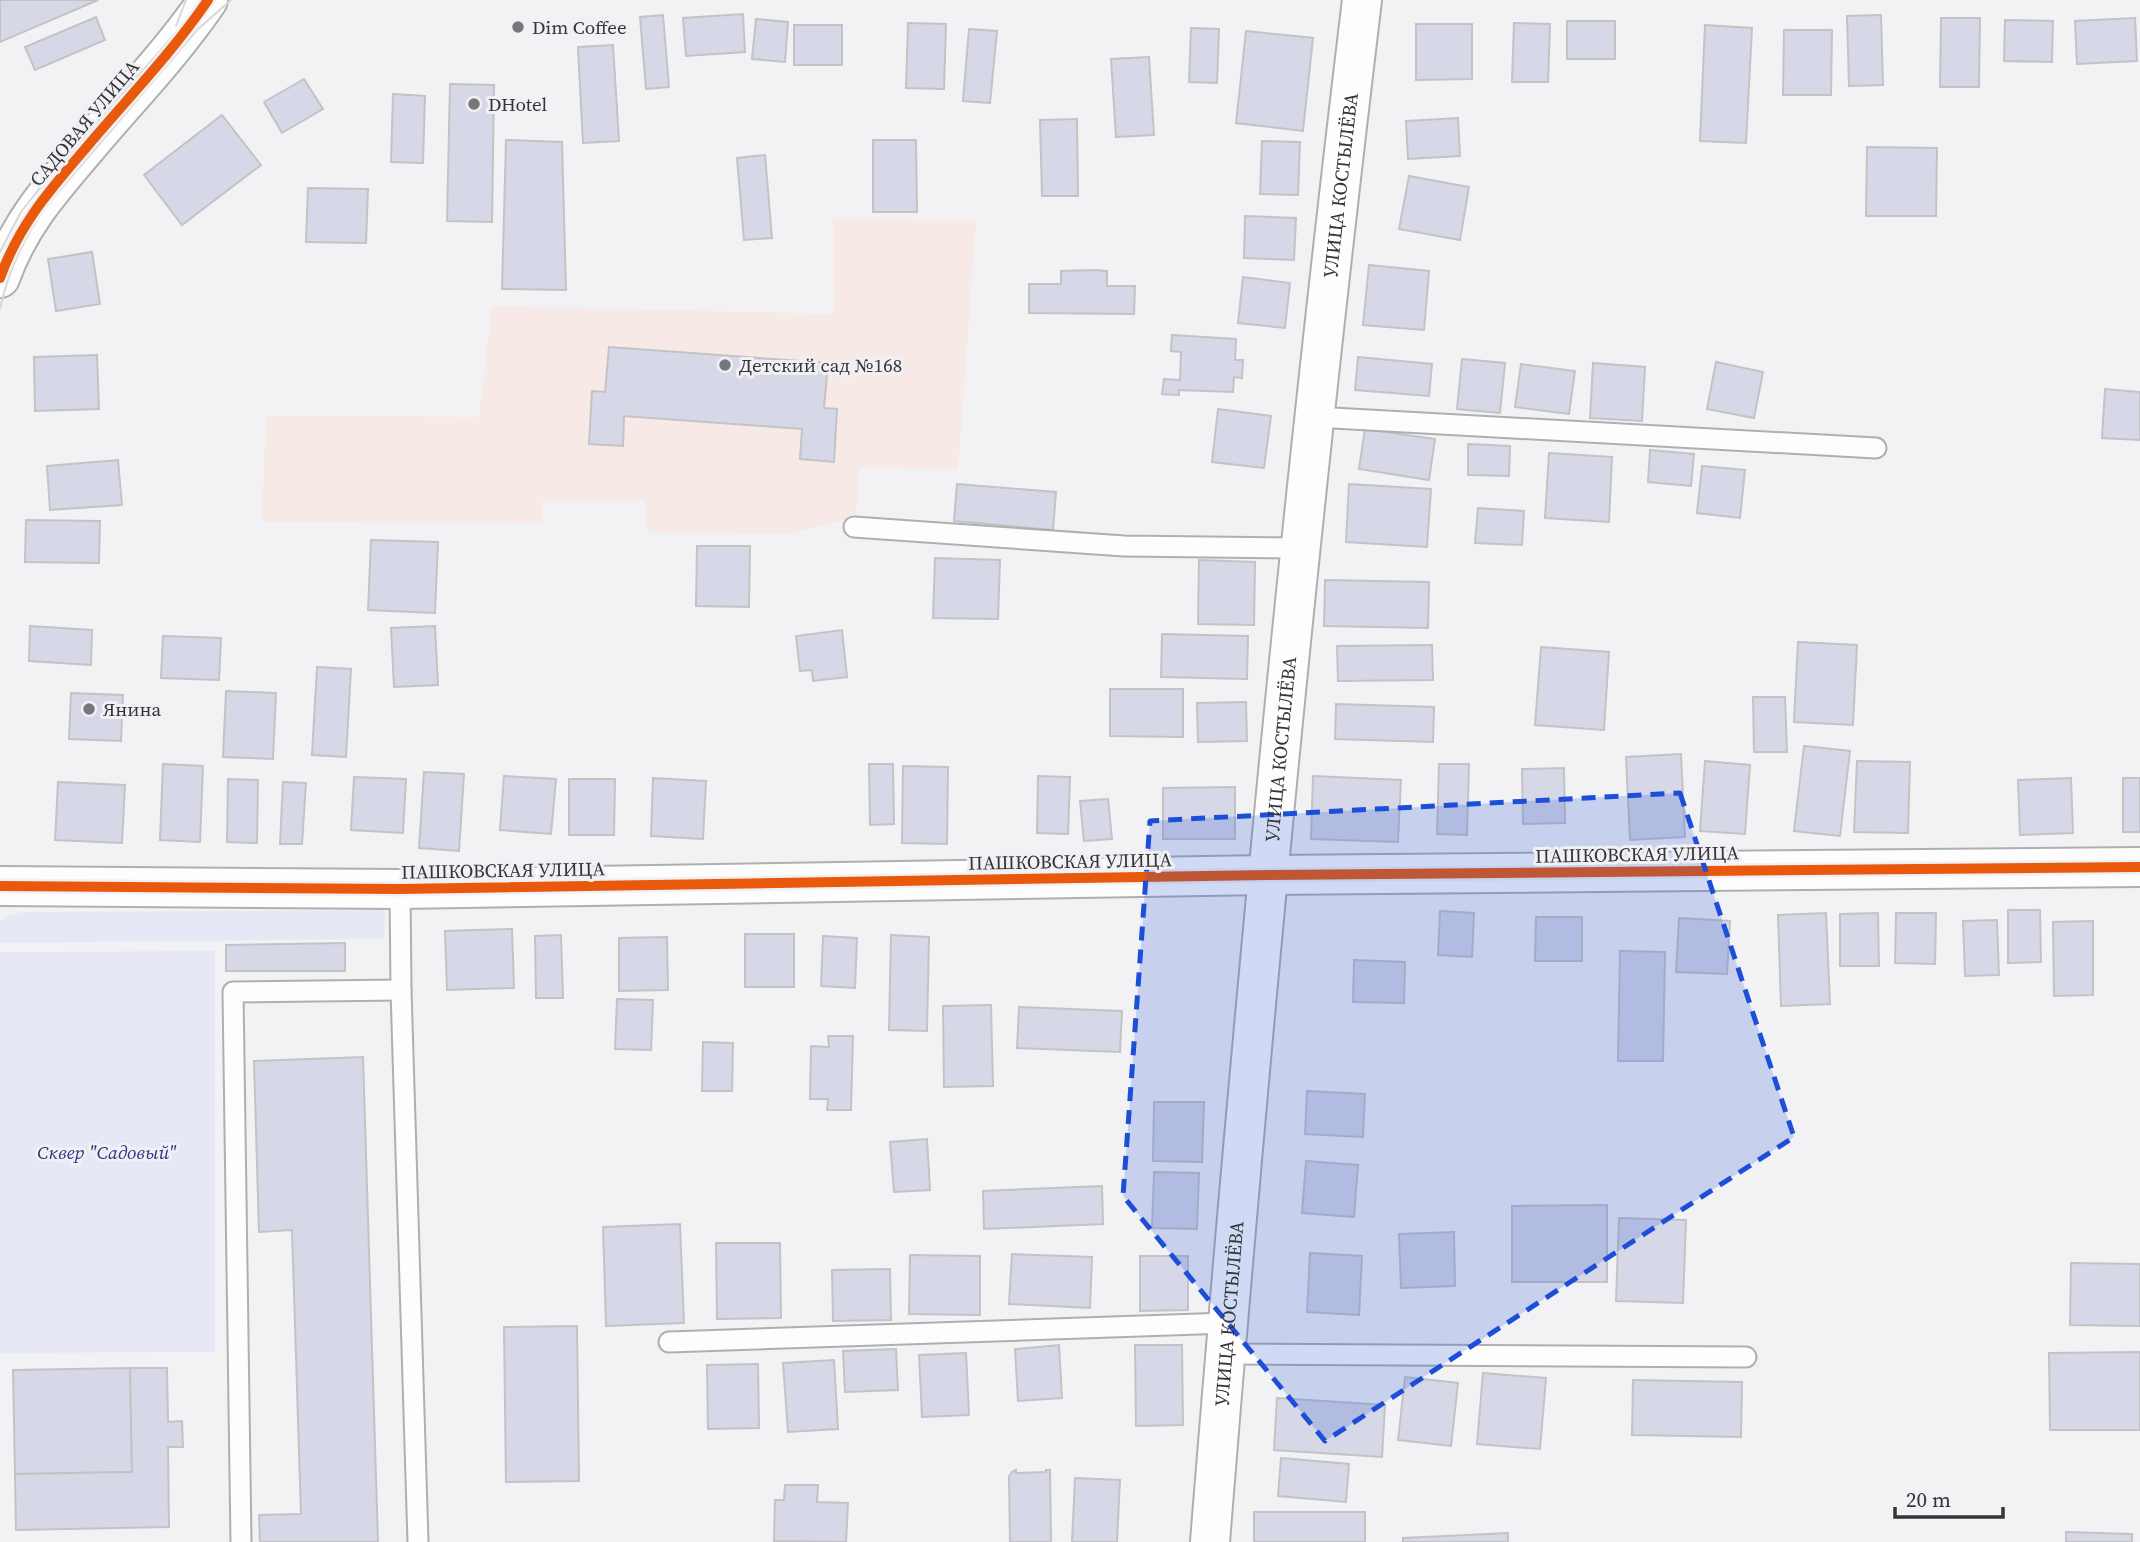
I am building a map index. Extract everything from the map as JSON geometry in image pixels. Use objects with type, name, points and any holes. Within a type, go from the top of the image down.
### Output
[{"type":"street","name":"САДОВАЯ УЛИЦА","points":[[0,278],[13,246],[42,199],[170,49],[208,0]]},
{"type":"street","name":"УЛИЦА КОСТЫЛЁВА","points":[[1210,1542],[1268,875],[1315,417],[1362,0]]},
{"type":"street","name":"ПАШКОВСКАЯ УЛИЦА","points":[[0,886],[400,889],[1268,875],[2140,867]]},
{"type":"lane","points":[[1315,417],[1876,448]]},
{"type":"lane","points":[[854,527],[1124,546],[1302,548]]},
{"type":"lane","points":[[400,889],[418,1542]]},
{"type":"lane","points":[[241,1542],[233,992],[401,990]]},
{"type":"lane","points":[[669,1342],[1226,1338],[1746,1357]]},
{"type":"highlighted area","points":[[1680,793],[1794,1137],[1325,1441],[1123,1196],[1150,821]]},
{"type":"shaded area","name":"Детский сад №168","points":[[833,219],[976,221],[958,469],[859,467],[856,517],[789,534],[648,532],[644,501],[542,501],[543,524],[262,522],[266,416],[479,417],[492,306],[834,314]]},
{"type":"green space","points":[[385,910],[384,939],[0,943],[0,921],[22,912]]},
{"type":"green space","name":"Сквер \"Садовый\"","points":[[215,951],[215,1352],[0,1353],[0,952]]},
{"type":"building","points":[[0,0],[98,0],[0,42]]},
{"type":"building","points":[[743,14],[745,52],[686,56],[683,18]]},
{"type":"building","points":[[663,15],[669,87],[646,89],[640,17]]},
{"type":"building","points":[[1881,15],[1883,85],[1849,86],[1847,16]]},
{"type":"building","points":[[96,17],[105,40],[35,70],[25,47]]},
{"type":"building","points":[[1941,18],[1980,18],[1979,87],[1940,87]]},
{"type":"building","points":[[2135,18],[2137,61],[2077,64],[2075,21]]},
{"type":"building","points":[[756,19],[788,22],[785,62],[752,59]]},
{"type":"building","points":[[2005,20],[2053,21],[2052,62],[2004,61]]},
{"type":"building","points":[[1567,21],[1615,21],[1615,59],[1567,59]]},
{"type":"building","points":[[908,23],[946,24],[944,89],[906,88]]},
{"type":"building","points":[[1514,23],[1550,24],[1548,82],[1512,82]]},
{"type":"building","points":[[1416,24],[1472,24],[1472,79],[1416,80]]},
{"type":"building","points":[[794,25],[842,25],[842,65],[794,65]]},
{"type":"building","points":[[1705,25],[1752,28],[1746,143],[1700,141]]},
{"type":"building","points":[[1191,28],[1219,29],[1217,83],[1189,82]]},
{"type":"building","points":[[969,29],[997,31],[990,103],[963,101]]},
{"type":"building","points":[[1784,30],[1832,30],[1831,95],[1783,95]]},
{"type":"building","points":[[1246,31],[1313,38],[1303,131],[1236,123]]},
{"type":"building","points":[[613,45],[619,141],[583,143],[578,47]]},
{"type":"building","points":[[1149,57],[1154,135],[1116,137],[1111,59]]},
{"type":"building","points":[[304,79],[323,109],[282,133],[264,102]]},
{"type":"building","points":[[450,84],[494,85],[492,222],[447,221]]},
{"type":"building","points":[[393,94],[425,96],[423,163],[391,162]]},
{"type":"building","points":[[222,115],[261,165],[182,225],[144,175]]},
{"type":"building","points":[[1458,118],[1460,156],[1408,159],[1406,121]]},
{"type":"building","points":[[1077,119],[1078,196],[1042,196],[1040,120]]},
{"type":"building","points":[[506,140],[562,142],[566,290],[502,289]]},
{"type":"building","points":[[873,140],[916,140],[917,212],[873,212]]},
{"type":"building","points":[[1262,141],[1300,142],[1298,195],[1260,194]]},
{"type":"building","points":[[1867,147],[1937,148],[1936,216],[1866,216]]},
{"type":"building","points":[[765,155],[772,238],[744,240],[737,158]]},
{"type":"building","points":[[1409,176],[1469,187],[1460,240],[1399,229]]},
{"type":"building","points":[[308,188],[368,189],[366,243],[306,242]]},
{"type":"building","points":[[1245,216],[1296,218],[1294,260],[1244,258]]},
{"type":"building","points":[[92,252],[100,304],[56,311],[48,259]]},
{"type":"building","points":[[1369,265],[1429,271],[1424,330],[1363,325]]},
{"type":"building","points":[[1061,271],[1107,271],[1107,286],[1135,286],[1134,314],[1029,313],[1029,284],[1061,284]]},
{"type":"building","points":[[1243,277],[1290,283],[1285,328],[1238,323]]},
{"type":"building","points":[[1172,335],[1236,339],[1235,360],[1243,360],[1242,378],[1234,377],[1233,392],[1179,390],[1179,395],[1162,394],[1164,379],[1180,380],[1181,352],[1171,351]]},
{"type":"building","points":[[609,347],[828,363],[824,408],[837,409],[834,462],[800,459],[802,429],[624,416],[623,446],[589,444],[592,391],[605,392]]},
{"type":"building","points":[[97,355],[99,409],[35,411],[34,357]]},
{"type":"building","points":[[1358,357],[1432,364],[1429,396],[1355,390]]},
{"type":"building","points":[[1462,359],[1505,363],[1500,413],[1457,409]]},
{"type":"building","points":[[1716,362],[1763,372],[1754,418],[1707,409]]},
{"type":"building","points":[[1593,363],[1645,367],[1642,421],[1590,418]]},
{"type":"building","points":[[1521,364],[1575,371],[1569,414],[1515,407]]},
{"type":"building","points":[[2105,389],[2140,392],[2140,440],[2102,438]]},
{"type":"building","points":[[1218,409],[1271,416],[1264,468],[1212,462]]},
{"type":"building","points":[[1365,429],[1435,439],[1429,480],[1359,469]]},
{"type":"building","points":[[1468,444],[1510,446],[1509,476],[1468,475]]},
{"type":"building","points":[[1650,450],[1694,454],[1691,486],[1648,482]]},
{"type":"building","points":[[1549,453],[1612,457],[1609,522],[1545,518]]},
{"type":"building","points":[[118,460],[122,505],[50,510],[47,466]]},
{"type":"building","points":[[1702,466],[1745,470],[1740,518],[1697,513]]},
{"type":"building","points":[[957,484],[1056,492],[1053,530],[954,521]]},
{"type":"building","points":[[1349,484],[1431,489],[1427,547],[1346,542]]},
{"type":"building","points":[[1478,508],[1524,511],[1522,545],[1475,543]]},
{"type":"building","points":[[26,520],[100,521],[99,563],[25,562]]},
{"type":"building","points":[[371,540],[438,542],[435,613],[368,610]]},
{"type":"building","points":[[697,546],[750,546],[749,607],[696,606]]},
{"type":"building","points":[[935,558],[1000,560],[998,619],[933,618]]},
{"type":"building","points":[[1199,560],[1255,562],[1254,625],[1198,624]]},
{"type":"building","points":[[1325,580],[1429,582],[1428,628],[1324,626]]},
{"type":"building","points":[[30,626],[92,630],[91,665],[29,661]]},
{"type":"building","points":[[435,626],[438,685],[394,687],[391,628]]},
{"type":"building","points":[[842,630],[847,677],[813,681],[812,670],[800,671],[796,636]]},
{"type":"building","points":[[1162,634],[1248,636],[1247,679],[1161,677]]},
{"type":"building","points":[[163,636],[221,638],[219,680],[161,678]]},
{"type":"building","points":[[1798,642],[1857,645],[1853,725],[1794,722]]},
{"type":"building","points":[[1432,645],[1433,680],[1338,681],[1337,646]]},
{"type":"building","points":[[1541,647],[1609,652],[1604,730],[1535,725]]},
{"type":"building","points":[[317,667],[351,669],[346,757],[312,755]]},
{"type":"building","points":[[1110,689],[1183,689],[1183,737],[1110,736]]},
{"type":"building","points":[[226,691],[276,693],[273,759],[223,757]]},
{"type":"building","points":[[71,693],[123,695],[121,741],[69,739]]},
{"type":"building","points":[[1753,697],[1785,697],[1787,752],[1754,752]]},
{"type":"building","points":[[1246,702],[1247,741],[1198,742],[1197,703]]},
{"type":"building","points":[[1336,704],[1434,707],[1433,742],[1335,739]]},
{"type":"building","points":[[1804,746],[1850,751],[1840,836],[1794,831]]},
{"type":"building","points":[[1681,754],[1685,837],[1630,840],[1626,757]]},
{"type":"building","points":[[1705,761],[1750,765],[1745,834],[1700,831]]},
{"type":"building","points":[[1857,761],[1910,762],[1908,833],[1854,832]]},
{"type":"building","points":[[163,764],[203,766],[200,842],[160,840]]},
{"type":"building","points":[[869,764],[893,764],[894,824],[870,825]]},
{"type":"building","points":[[1439,764],[1469,764],[1467,835],[1437,834]]},
{"type":"building","points":[[903,766],[948,767],[947,844],[902,843]]},
{"type":"building","points":[[1564,768],[1565,823],[1523,824],[1522,769]]},
{"type":"building","points":[[424,772],[464,774],[459,851],[419,848]]},
{"type":"building","points":[[504,776],[556,779],[551,834],[500,830]]},
{"type":"building","points":[[1038,776],[1070,777],[1068,834],[1037,833]]},
{"type":"building","points":[[1313,776],[1401,780],[1398,842],[1311,839]]},
{"type":"building","points":[[354,777],[406,779],[403,833],[351,830]]},
{"type":"building","points":[[653,778],[706,781],[703,839],[651,836]]},
{"type":"building","points":[[2071,778],[2073,833],[2020,835],[2018,780]]},
{"type":"building","points":[[2123,778],[2140,778],[2140,832],[2123,832]]},
{"type":"building","points":[[228,779],[258,780],[257,843],[227,842]]},
{"type":"building","points":[[569,779],[615,779],[614,835],[569,835]]},
{"type":"building","points":[[58,782],[125,785],[122,843],[55,840]]},
{"type":"building","points":[[283,782],[306,783],[302,844],[280,844]]},
{"type":"building","points":[[1235,787],[1235,839],[1163,839],[1163,788]]},
{"type":"building","points":[[1108,799],[1112,839],[1084,841],[1080,801]]},
{"type":"building","points":[[2008,910],[2040,910],[2041,962],[2008,963]]},
{"type":"building","points":[[1440,911],[1474,913],[1472,957],[1438,955]]},
{"type":"building","points":[[1826,913],[1830,1004],[1781,1006],[1778,915]]},
{"type":"building","points":[[1878,913],[1879,966],[1840,966],[1840,914]]},
{"type":"building","points":[[1896,913],[1936,913],[1935,964],[1895,963]]},
{"type":"building","points":[[1536,917],[1582,917],[1582,961],[1535,961]]},
{"type":"building","points":[[1679,918],[1730,921],[1727,974],[1676,972]]},
{"type":"building","points":[[1997,920],[1999,975],[1965,976],[1963,921]]},
{"type":"building","points":[[2093,921],[2093,995],[2054,996],[2053,922]]},
{"type":"building","points":[[512,929],[514,988],[447,990],[445,931]]},
{"type":"building","points":[[745,934],[794,934],[794,987],[745,987]]},
{"type":"building","points":[[561,935],[563,998],[536,998],[535,936]]},
{"type":"building","points":[[891,935],[929,937],[927,1031],[889,1030]]},
{"type":"building","points":[[823,936],[857,938],[855,988],[821,986]]},
{"type":"building","points":[[667,937],[668,990],[619,991],[619,938]]},
{"type":"building","points":[[345,943],[345,971],[226,971],[226,945]]},
{"type":"building","points":[[1620,951],[1665,952],[1663,1061],[1618,1061]]},
{"type":"building","points":[[1354,960],[1405,962],[1404,1003],[1353,1002]]},
{"type":"building","points":[[617,999],[653,1000],[651,1050],[615,1049]]},
{"type":"building","points":[[991,1005],[993,1086],[944,1087],[943,1006]]},
{"type":"building","points":[[1019,1007],[1122,1011],[1120,1052],[1017,1048]]},
{"type":"building","points":[[828,1036],[853,1036],[851,1110],[827,1110],[828,1099],[810,1099],[811,1046],[829,1047]]},
{"type":"building","points":[[703,1042],[733,1043],[732,1091],[702,1091]]},
{"type":"building","points":[[363,1057],[378,1542],[260,1542],[259,1515],[301,1514],[292,1230],[259,1232],[254,1061]]},
{"type":"building","points":[[1307,1091],[1365,1094],[1363,1137],[1305,1134]]},
{"type":"building","points":[[1154,1102],[1204,1102],[1202,1162],[1153,1161]]},
{"type":"building","points":[[927,1139],[930,1190],[894,1192],[890,1142]]},
{"type":"building","points":[[1306,1161],[1358,1165],[1354,1217],[1302,1213]]},
{"type":"building","points":[[1154,1172],[1199,1173],[1197,1229],[1152,1228]]},
{"type":"building","points":[[1102,1186],[1103,1224],[984,1229],[983,1191]]},
{"type":"building","points":[[1607,1205],[1607,1282],[1512,1282],[1512,1206]]},
{"type":"building","points":[[1619,1218],[1686,1220],[1683,1303],[1616,1301]]},
{"type":"building","points":[[680,1224],[684,1323],[606,1326],[603,1227]]},
{"type":"building","points":[[1454,1232],[1455,1286],[1401,1288],[1399,1234]]},
{"type":"building","points":[[716,1243],[780,1243],[781,1318],[717,1319]]},
{"type":"building","points":[[1310,1253],[1362,1256],[1359,1315],[1307,1312]]},
{"type":"building","points":[[1012,1254],[1092,1257],[1090,1308],[1009,1304]]},
{"type":"building","points":[[910,1255],[980,1256],[980,1315],[909,1314]]},
{"type":"building","points":[[1140,1256],[1188,1256],[1188,1310],[1140,1311]]},
{"type":"building","points":[[2071,1263],[2140,1264],[2140,1326],[2070,1325]]},
{"type":"building","points":[[890,1269],[891,1320],[833,1321],[832,1270]]},
{"type":"building","points":[[577,1326],[579,1481],[506,1482],[504,1327]]},
{"type":"building","points":[[1059,1345],[1062,1398],[1018,1401],[1015,1349]]},
{"type":"building","points":[[1135,1345],[1182,1345],[1183,1425],[1136,1426]]},
{"type":"building","points":[[896,1349],[898,1390],[845,1392],[843,1351]]},
{"type":"building","points":[[2140,1352],[2140,1430],[2050,1430],[2049,1353]]},
{"type":"building","points":[[966,1353],[969,1415],[922,1417],[919,1355]]},
{"type":"building","points":[[834,1360],[838,1429],[788,1432],[783,1363]]},
{"type":"building","points":[[758,1364],[759,1428],[708,1429],[707,1365]]},
{"type":"building","points":[[130,1368],[132,1472],[15,1474],[13,1370]]},
{"type":"building","points":[[130,1368],[167,1368],[168,1422],[182,1421],[183,1447],[168,1447],[169,1527],[16,1530],[15,1474],[132,1472]]},
{"type":"building","points":[[1483,1373],[1546,1378],[1540,1449],[1477,1444]]},
{"type":"building","points":[[1405,1377],[1458,1383],[1451,1446],[1398,1440]]},
{"type":"building","points":[[1633,1380],[1742,1382],[1741,1437],[1632,1435]]},
{"type":"building","points":[[1277,1398],[1385,1405],[1382,1457],[1274,1450]]},
{"type":"building","points":[[1281,1458],[1349,1464],[1346,1502],[1278,1496]]},
{"type":"building","points":[[1016,1470],[1016,1473],[1050,1470],[1051,1542],[1010,1542],[1009,1476]]},
{"type":"building","points":[[1075,1478],[1120,1480],[1117,1542],[1072,1542]]},
{"type":"building","points":[[785,1485],[818,1485],[817,1502],[848,1503],[846,1542],[774,1541],[775,1500],[784,1500]]},
{"type":"building","points":[[1254,1512],[1365,1512],[1365,1542],[1254,1542]]},
{"type":"building","points":[[2066,1532],[2132,1534],[2132,1542],[2066,1542]]},
{"type":"building","points":[[1508,1533],[1508,1542],[1403,1542],[1403,1538]]},
{"type":"tram line","points":[[176,26],[186,0]]},
{"type":"tram line","points":[[0,252],[21,212],[36,193],[186,21],[208,0]]},
{"type":"tram line","points":[[0,309],[18,254],[48,204],[197,30],[231,0]]},
{"type":"cycle path","points":[[0,278],[16,241],[47,194],[164,58],[208,0]]},
{"type":"cycle path","points":[[0,886],[400,889],[1268,875],[2140,867]]},
{"type":"place","name":"Dim Coffee","points":[[518,27]]},
{"type":"place","name":"DHotel","points":[[474,104]]},
{"type":"place","name":"Детский сад №168","points":[[725,365]]},
{"type":"place","name":"Янина","points":[[89,709]]}]
